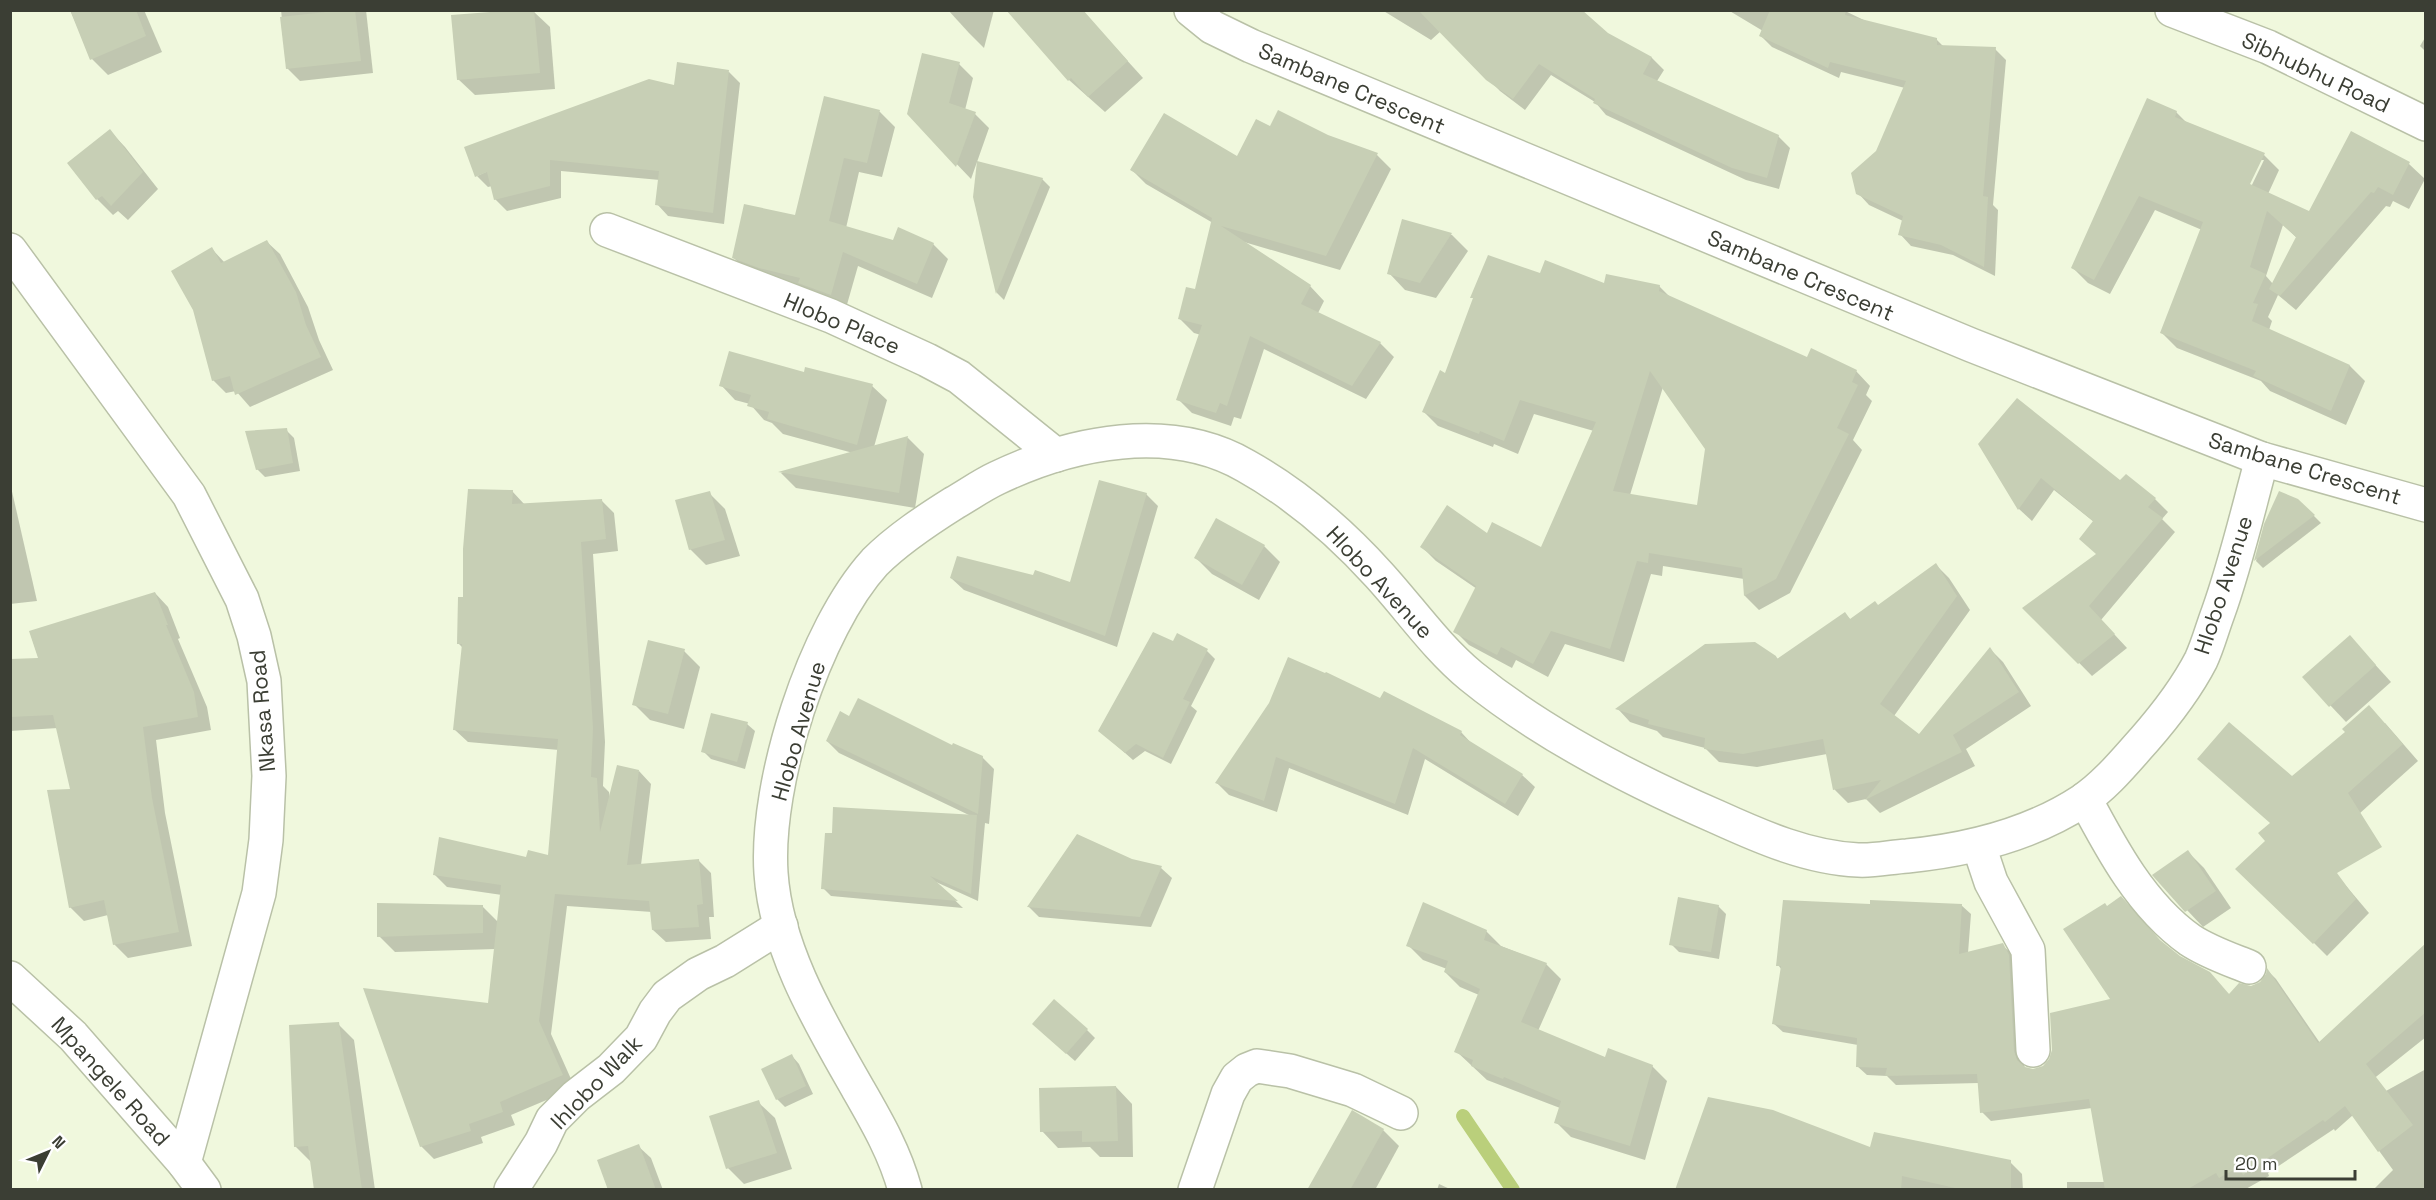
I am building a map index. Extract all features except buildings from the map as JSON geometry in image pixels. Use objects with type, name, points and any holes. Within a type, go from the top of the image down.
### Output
[{"type":"street","name":"Sambane Crescent","points":[[1191,10],[1212,27],[1251,46],[1960,340],[2262,459],[2426,505]]},
{"type":"street","name":"Sibhubhu Road","points":[[2172,10],[2268,47],[2426,124]]},
{"type":"street","name":"Hlobo Place","points":[[607,230],[831,316],[927,360],[959,377],[1056,455]]},
{"type":"street","name":"Nkasa Road","points":[[10,250],[189,495],[242,598],[254,636],[264,681],[269,776],[266,840],[259,893],[184,1162]]},
{"type":"street","name":"Hlobo Avenue","points":[[905,1190],[892,1150],[816,1015],[802,985],[781,926],[771,874],[775,804],[800,705],[816,661],[834,624],[858,585],[876,562],[902,539],[996,478],[1056,455],[1104,443],[1139,441],[1201,447],[1242,463],[1341,534],[1464,671],[1516,710],[1657,791],[1799,850],[1859,861],[1979,846],[2038,825],[2085,799],[2116,771],[2164,718],[2202,658],[2228,586],[2262,459]]},
{"type":"street","points":[[2085,799],[2120,862],[2136,886],[2162,916],[2190,940],[2215,954],[2249,967]]},
{"type":"street","points":[[1979,846],[2000,901],[2028,951],[2033,1050]]},
{"type":"street","name":"Ihlobo Walk","points":[[511,1190],[541,1143],[552,1120],[576,1096],[611,1069],[641,1038],[667,996],[698,974],[725,961],[781,926]]},
{"type":"street","name":"Mpangele Road","points":[[10,978],[73,1036],[184,1162],[204,1190]]},
{"type":"street","points":[[1195,1190],[1228,1094],[1237,1078],[1257,1066],[1290,1071],[1353,1090],[1401,1113]]},
{"type":"waterway","points":[[1463,1116],[1513,1190]]}]
